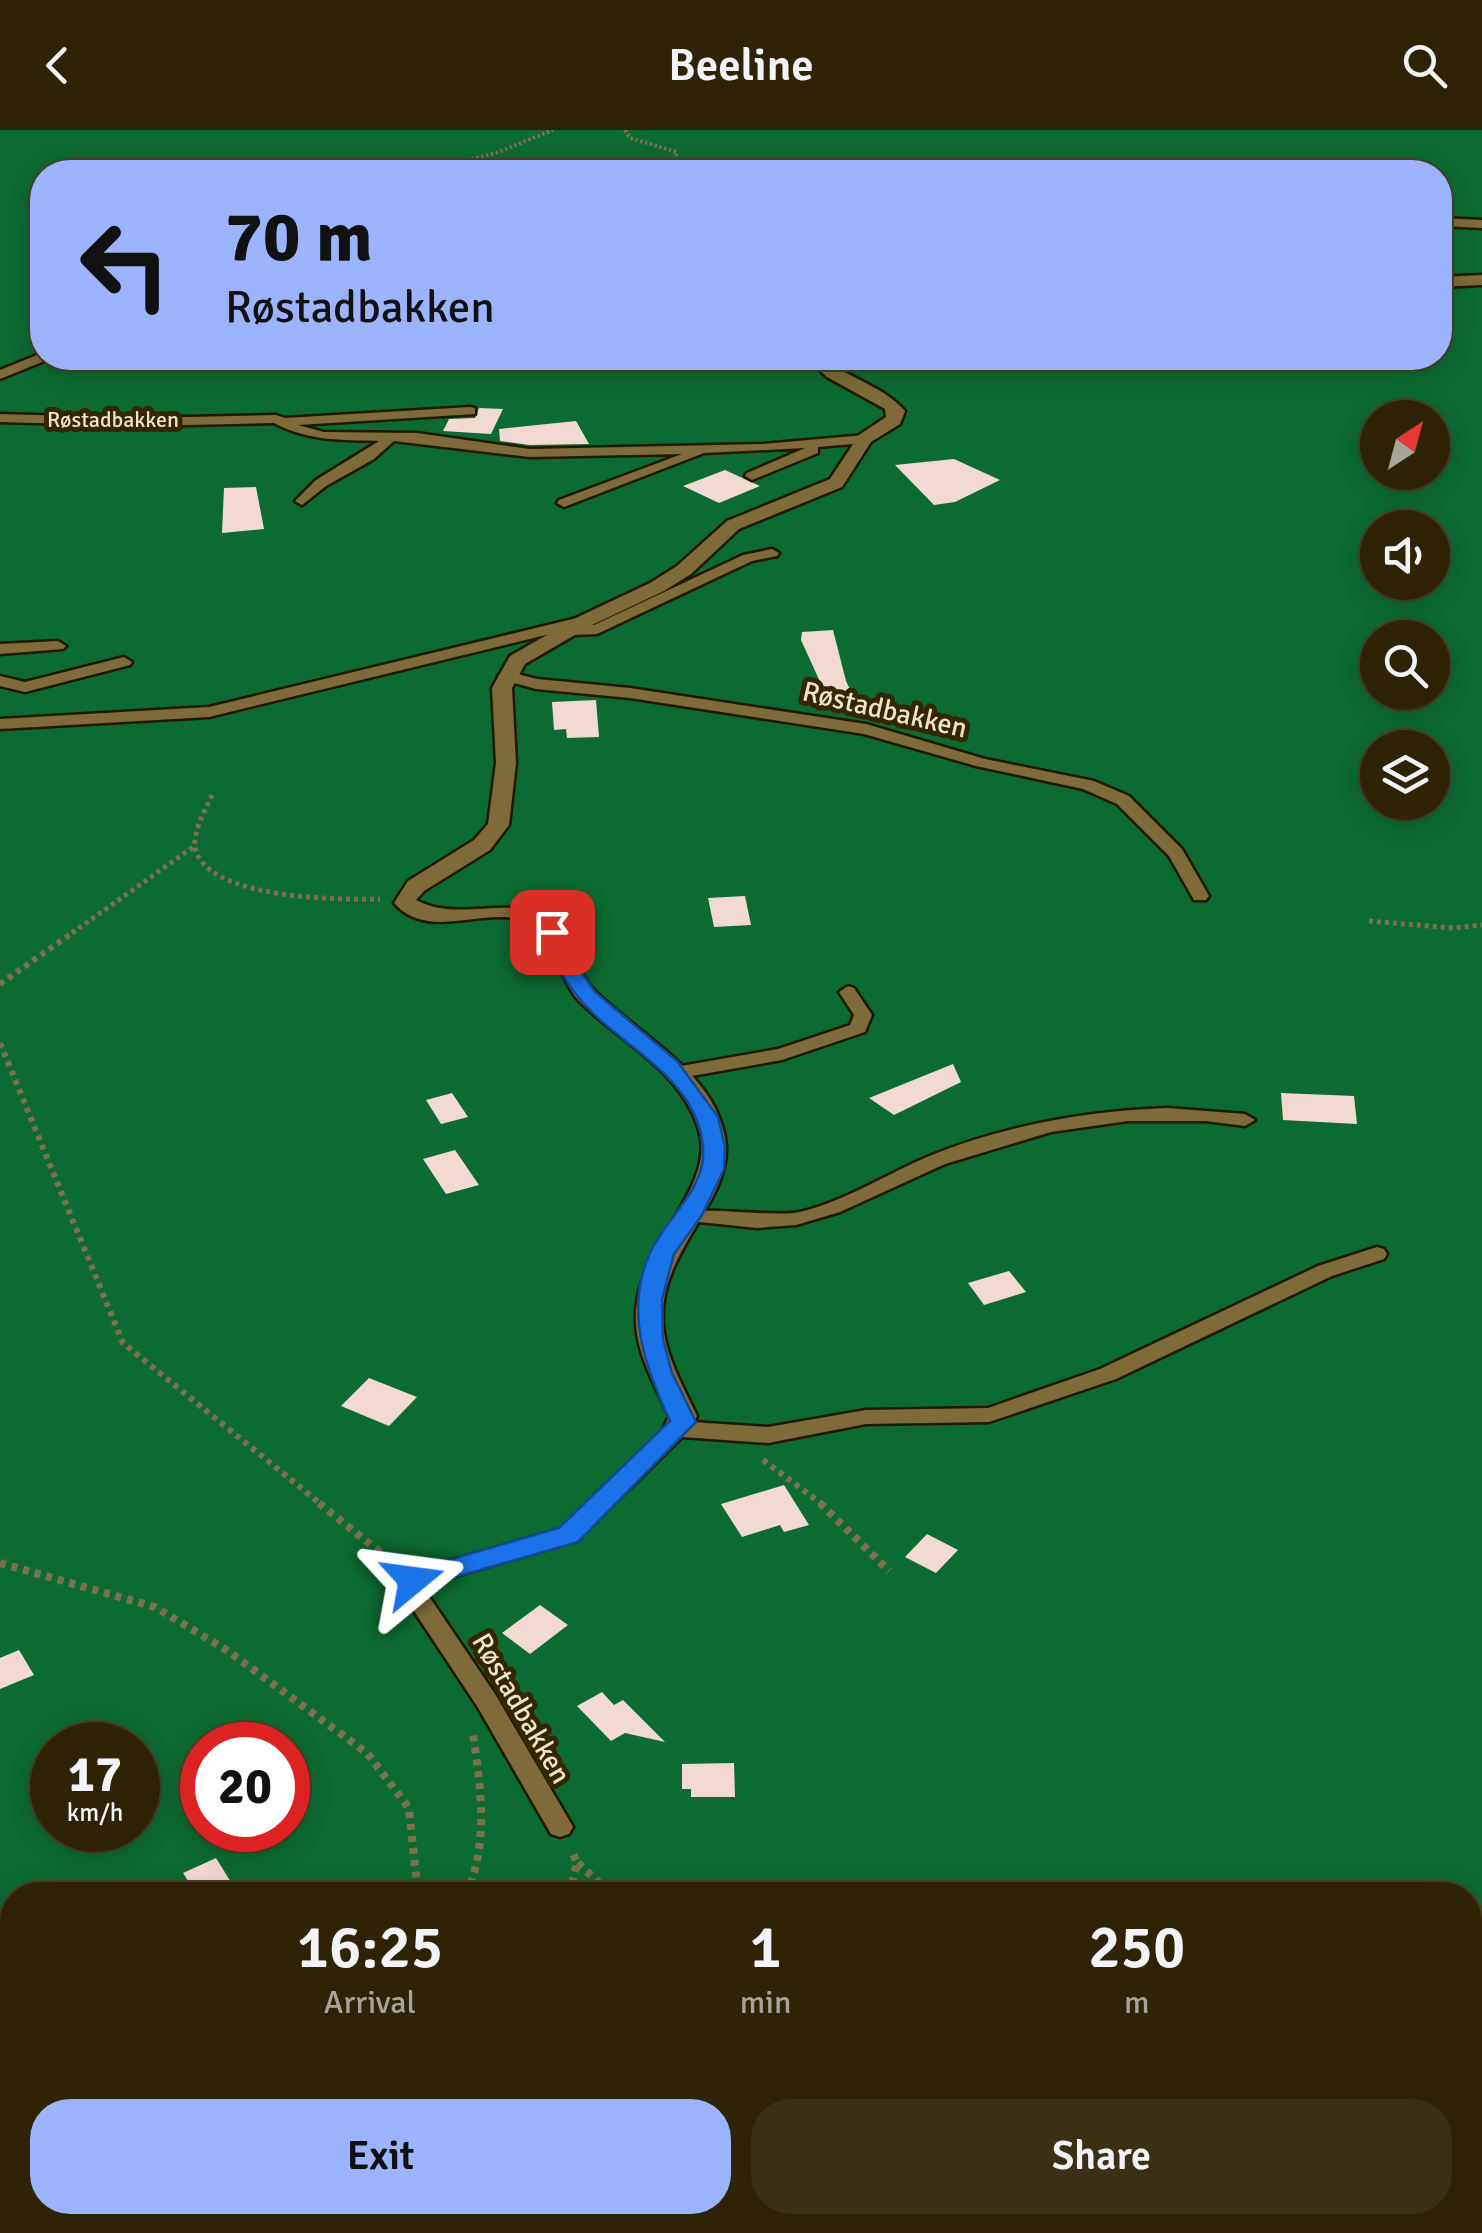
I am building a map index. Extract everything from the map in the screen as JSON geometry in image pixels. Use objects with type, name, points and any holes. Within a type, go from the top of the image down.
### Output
[{"type":"street","points":[[1452,281],[1482,280]]},
{"type":"street","points":[[677,1429],[683,1416],[660,1373],[651,1339],[650,1300],[662,1253],[690,1215],[712,1169],[714,1147],[707,1117],[676,1073],[588,996],[564,964],[544,922],[521,914],[436,917],[405,904],[406,896],[482,845],[498,825],[503,812],[506,763],[502,698],[506,676],[525,654],[670,578],[742,520],[836,483],[866,438],[894,420],[897,411],[828,370]]},
{"type":"lane","points":[[1452,223],[1482,224]]},
{"type":"lane","points":[[0,376],[30,362]]},
{"type":"lane","name":"Røstadbakken","points":[[0,418],[286,422],[470,411]]},
{"type":"lane","name":"Røstadbakken","points":[[286,422],[297,430],[324,436],[435,439],[522,453],[704,450],[866,438]]},
{"type":"lane","points":[[302,502],[334,478],[362,464],[390,438]]},
{"type":"lane","points":[[752,476],[833,441]]},
{"type":"lane","name":"Røstadbakken","points":[[564,503],[704,450]]},
{"type":"lane","points":[[307,474],[334,478]]},
{"type":"lane","points":[[632,494],[641,476]]},
{"type":"lane","points":[[0,724],[209,712],[578,626],[597,629],[748,558],[772,553]]},
{"type":"lane","points":[[0,650],[58,646]]},
{"type":"lane","points":[[0,681],[24,686],[124,662]]},
{"type":"lane","name":"Røstadbakken","points":[[506,676],[536,684],[630,693],[866,729],[982,762],[1088,785],[1123,800],[1176,853],[1200,896]]},
{"type":"lane","points":[[676,1073],[782,1054],[858,1028],[862,1015],[848,992]]},
{"type":"lane","points":[[690,1215],[769,1223],[794,1219],[840,1204],[956,1154],[1088,1119],[1171,1111],[1244,1120]]},
{"type":"lane","points":[[413,1580],[568,1535],[677,1429],[740,1434],[808,1430],[866,1417],[942,1418],[1008,1410],[1160,1352],[1325,1271],[1378,1254]]},
{"type":"lane","name":"Røstadbakken","points":[[413,1580],[412,1590],[486,1700],[560,1827]]},
{"type":"path","points":[[467,160],[553,130]]},
{"type":"path","points":[[625,130],[630,138],[678,152],[675,160]]},
{"type":"path","points":[[212,795],[196,845],[198,857],[206,866],[242,884],[273,892],[346,902],[406,896]]},
{"type":"path","points":[[0,984],[196,845]]},
{"type":"path","points":[[1368,921],[1453,928],[1482,925]]},
{"type":"path","points":[[0,1042],[123,1343],[413,1580]]},
{"type":"path","points":[[740,1434],[759,1458],[812,1494],[857,1533],[889,1571]]},
{"type":"path","points":[[0,1563],[155,1607],[228,1651],[366,1753],[408,1808],[417,1882]]},
{"type":"path","points":[[466,1716],[478,1764],[481,1831],[474,1882]]},
{"type":"path","points":[[560,1827],[578,1862],[599,1882]]},
{"type":"path","points":[[573,1882],[578,1862]]},
{"type":"green space","points":[[0,130],[1482,130],[1482,1882],[0,1882]]},
{"type":"building","points":[[479,408],[503,409],[491,434],[443,431],[449,419],[475,418]]},
{"type":"building","points":[[576,421],[589,444],[500,441],[499,429]]},
{"type":"building","points":[[954,459],[1000,480],[955,502],[934,505],[895,465]]},
{"type":"building","points":[[725,470],[760,486],[719,503],[683,486]]},
{"type":"building","points":[[256,487],[264,529],[222,533],[224,488]]},
{"type":"building","points":[[833,630],[846,681],[858,706],[832,708],[801,640],[802,632]]},
{"type":"building","points":[[596,700],[599,737],[567,738],[566,729],[554,730],[552,702]]},
{"type":"building","points":[[745,896],[751,925],[714,927],[708,898]]},
{"type":"building","points":[[953,1064],[961,1082],[894,1115],[869,1098]]},
{"type":"building","points":[[452,1093],[468,1117],[441,1124],[426,1100]]},
{"type":"building","points":[[1281,1093],[1354,1096],[1357,1124],[1283,1120]]},
{"type":"building","points":[[455,1150],[479,1185],[446,1194],[423,1159]]},
{"type":"building","points":[[1009,1271],[1026,1292],[984,1305],[968,1283]]},
{"type":"building","points":[[369,1378],[417,1397],[389,1426],[341,1406]]},
{"type":"building","points":[[784,1485],[809,1525],[784,1532],[780,1525],[742,1537],[721,1504]]},
{"type":"building","points":[[927,1534],[958,1550],[936,1573],[905,1557]]},
{"type":"building","points":[[540,1605],[568,1625],[530,1654],[502,1633]]},
{"type":"building","points":[[19,1650],[34,1675],[0,1689],[0,1658]]},
{"type":"building","points":[[602,1692],[614,1705],[623,1700],[665,1742],[625,1733],[611,1741],[577,1706]]},
{"type":"building","points":[[734,1763],[735,1797],[691,1797],[691,1789],[682,1789],[682,1764]]},
{"type":"building","points":[[216,1858],[231,1882],[189,1882],[183,1873]]},
{"type":"route","points":[[413,1580],[568,1535],[683,1422],[660,1373],[651,1339],[650,1300],[662,1253],[690,1215],[712,1169],[714,1147],[707,1117],[669,1065],[575,981],[552,932]]}]
